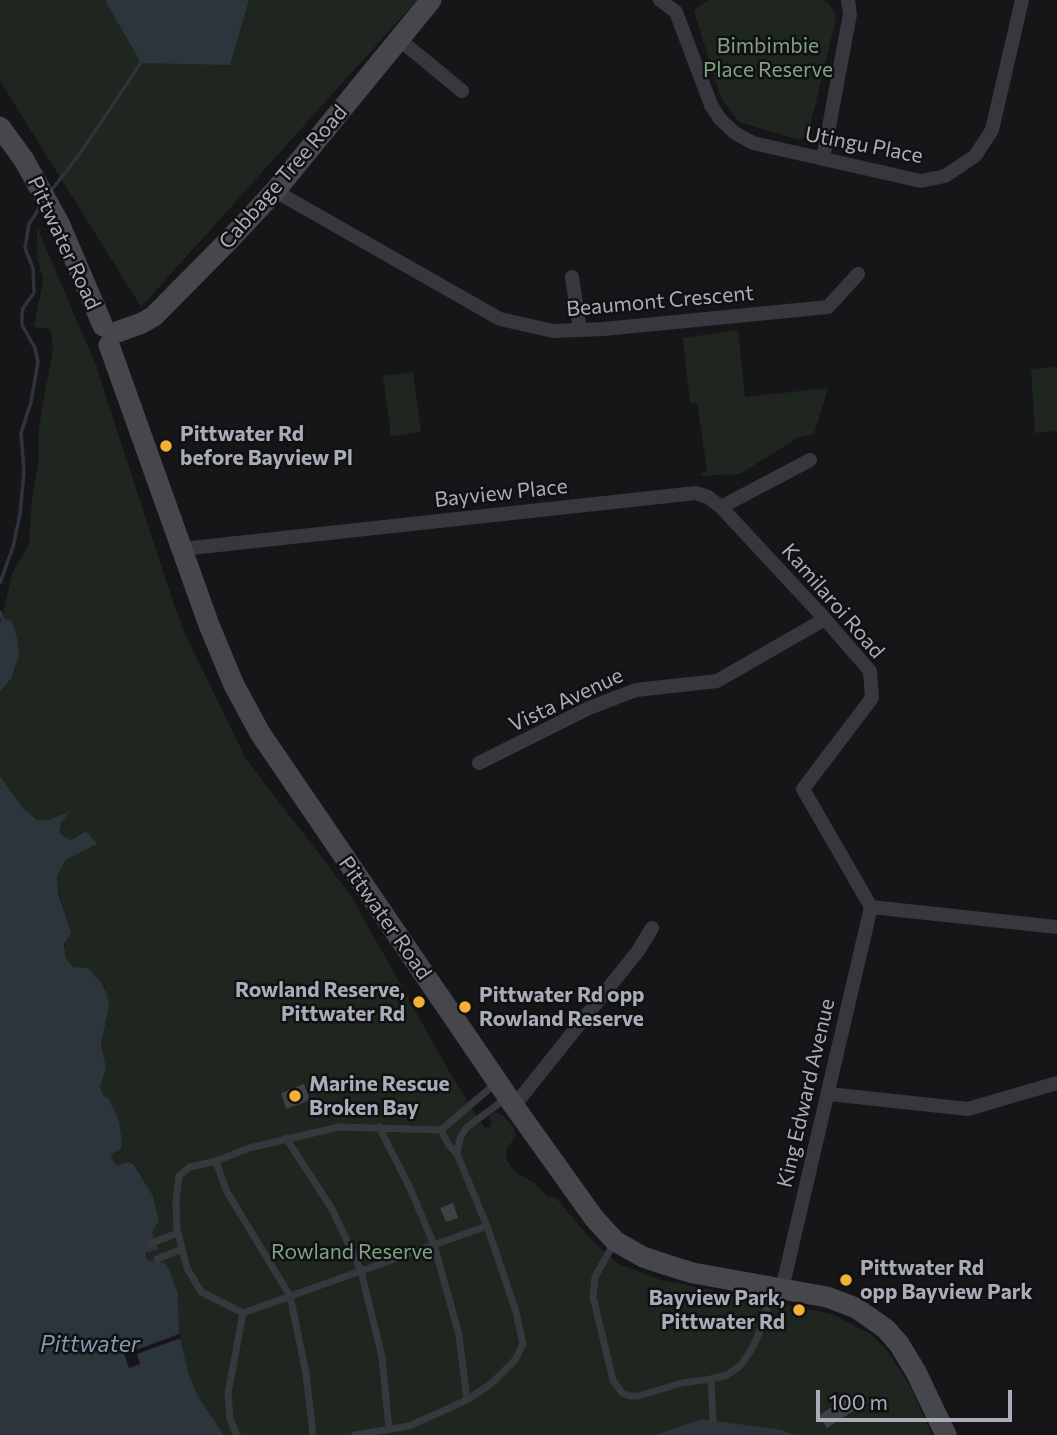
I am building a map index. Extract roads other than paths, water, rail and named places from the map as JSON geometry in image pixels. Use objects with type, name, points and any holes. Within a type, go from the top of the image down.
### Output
[{"type":"main road","name":"Cabbage Tree Road","points":[[110,334],[142,323],[164,307],[275,191],[430,0]]},
{"type":"main road","name":"Pittwater Road","points":[[0,127],[24,160],[59,223],[110,334],[209,625],[234,685],[260,733],[506,1095],[594,1218],[615,1241],[643,1257],[693,1273],[841,1302],[856,1308],[886,1329],[908,1357],[946,1435]]},
{"type":"street","name":"Utingu Place","points":[[660,0],[676,12],[711,105],[735,134],[753,143],[920,181],[945,176],[975,156],[992,130],[1021,0]]},
{"type":"street","points":[[822,159],[850,14],[848,0]]},
{"type":"street","points":[[400,40],[462,91]]},
{"type":"street","name":"Beaumont Crescent","points":[[275,191],[500,319],[553,331],[828,307],[858,274]]},
{"type":"street","points":[[572,276],[580,330]]},
{"type":"street","points":[[721,507],[810,460]]},
{"type":"street","name":"Bayview Place","points":[[182,549],[695,493],[708,497],[721,507]]},
{"type":"street","name":"Kamilaroi Road","points":[[721,507],[870,671],[873,698],[803,789],[871,907]]},
{"type":"street","name":"Vista Avenue","points":[[479,763],[589,708],[636,690],[718,681],[825,619]]},
{"type":"street","points":[[871,907],[1057,927]]},
{"type":"street","name":"King Edward Avenue","points":[[777,1289],[828,1094],[871,907]]},
{"type":"street","points":[[506,1095],[638,951],[652,928]]},
{"type":"street","points":[[828,1094],[968,1109],[1057,1083]]},
{"type":"lane","points":[[487,1226],[243,1312],[201,1292],[187,1268],[177,1233],[179,1176],[190,1167],[216,1161],[248,1148],[339,1127],[441,1130],[506,1095]]},
{"type":"lane","points":[[457,1154],[460,1138],[466,1128],[506,1095]]},
{"type":"lane","points":[[379,1128],[410,1188],[434,1245],[459,1335],[467,1400]]},
{"type":"lane","points":[[355,1435],[409,1426],[467,1400],[492,1384],[514,1360],[523,1344],[516,1312],[487,1226],[457,1154],[441,1130]]},
{"type":"lane","points":[[286,1138],[332,1209],[361,1271],[382,1357],[389,1429]]},
{"type":"lane","points":[[216,1161],[226,1190],[290,1296],[306,1373],[313,1435]]},
{"type":"lane","points":[[150,1244],[177,1233]]},
{"type":"lane","points":[[615,1241],[595,1277],[593,1289],[612,1380],[622,1393],[638,1396],[682,1382],[727,1375],[747,1358],[777,1289]]},
{"type":"lane","points":[[157,1259],[181,1249]]},
{"type":"lane","points":[[237,1435],[230,1419],[228,1394],[243,1312]]},
{"type":"lane","points":[[711,1379],[713,1420]]},
{"type":"water","points":[[105,0],[249,0],[230,65],[141,63]]},
{"type":"water","points":[[2,618],[12,621],[19,656],[11,679],[0,691],[0,622]]},
{"type":"water","name":"Pittwater","points":[[0,776],[22,807],[37,820],[48,820],[69,812],[61,823],[60,832],[63,836],[71,840],[86,831],[97,844],[66,860],[57,876],[58,893],[71,933],[64,944],[66,959],[73,967],[88,968],[107,994],[109,1006],[101,1045],[106,1068],[100,1087],[103,1095],[110,1100],[119,1121],[122,1143],[121,1149],[111,1157],[117,1166],[127,1162],[134,1164],[153,1196],[159,1220],[152,1233],[158,1249],[146,1253],[146,1258],[166,1264],[170,1272],[178,1293],[179,1334],[189,1375],[198,1396],[224,1435],[0,1435]]},
{"type":"water","points":[[701,1419],[782,1430],[795,1435],[656,1435]]},
{"type":"waterway","points":[[50,192],[79,155],[142,61]]},
{"type":"waterway","points":[[0,583],[13,547],[20,514],[24,472],[21,433],[31,402],[38,362],[35,348],[22,325],[22,315],[23,308],[34,293],[33,268],[25,248],[29,224],[40,207]]},
{"type":"waterway","points":[[0,612],[2,618]]},
{"type":"place","name":"Pittwater Rd before Bayview Pl","points":[[166,446]]},
{"type":"place","name":"Rowland Reserve, Pittwater Rd","points":[[419,1002]]},
{"type":"place","name":"Pittwater Rd opp Rowland Reserve","points":[[465,1007]]},
{"type":"place","name":"Marine Rescue Broken Bay","points":[[295,1096]]},
{"type":"place","name":"Pittwater Rd opp Bayview Park","points":[[846,1280]]},
{"type":"place","name":"Bayview Park, Pittwater Rd","points":[[799,1310]]},
{"type":"park label","name":"Bimbimbie Place Reserve","points":[[768,58]]},
{"type":"park label","name":"Rowland Reserve","points":[[352,1252]]}]
